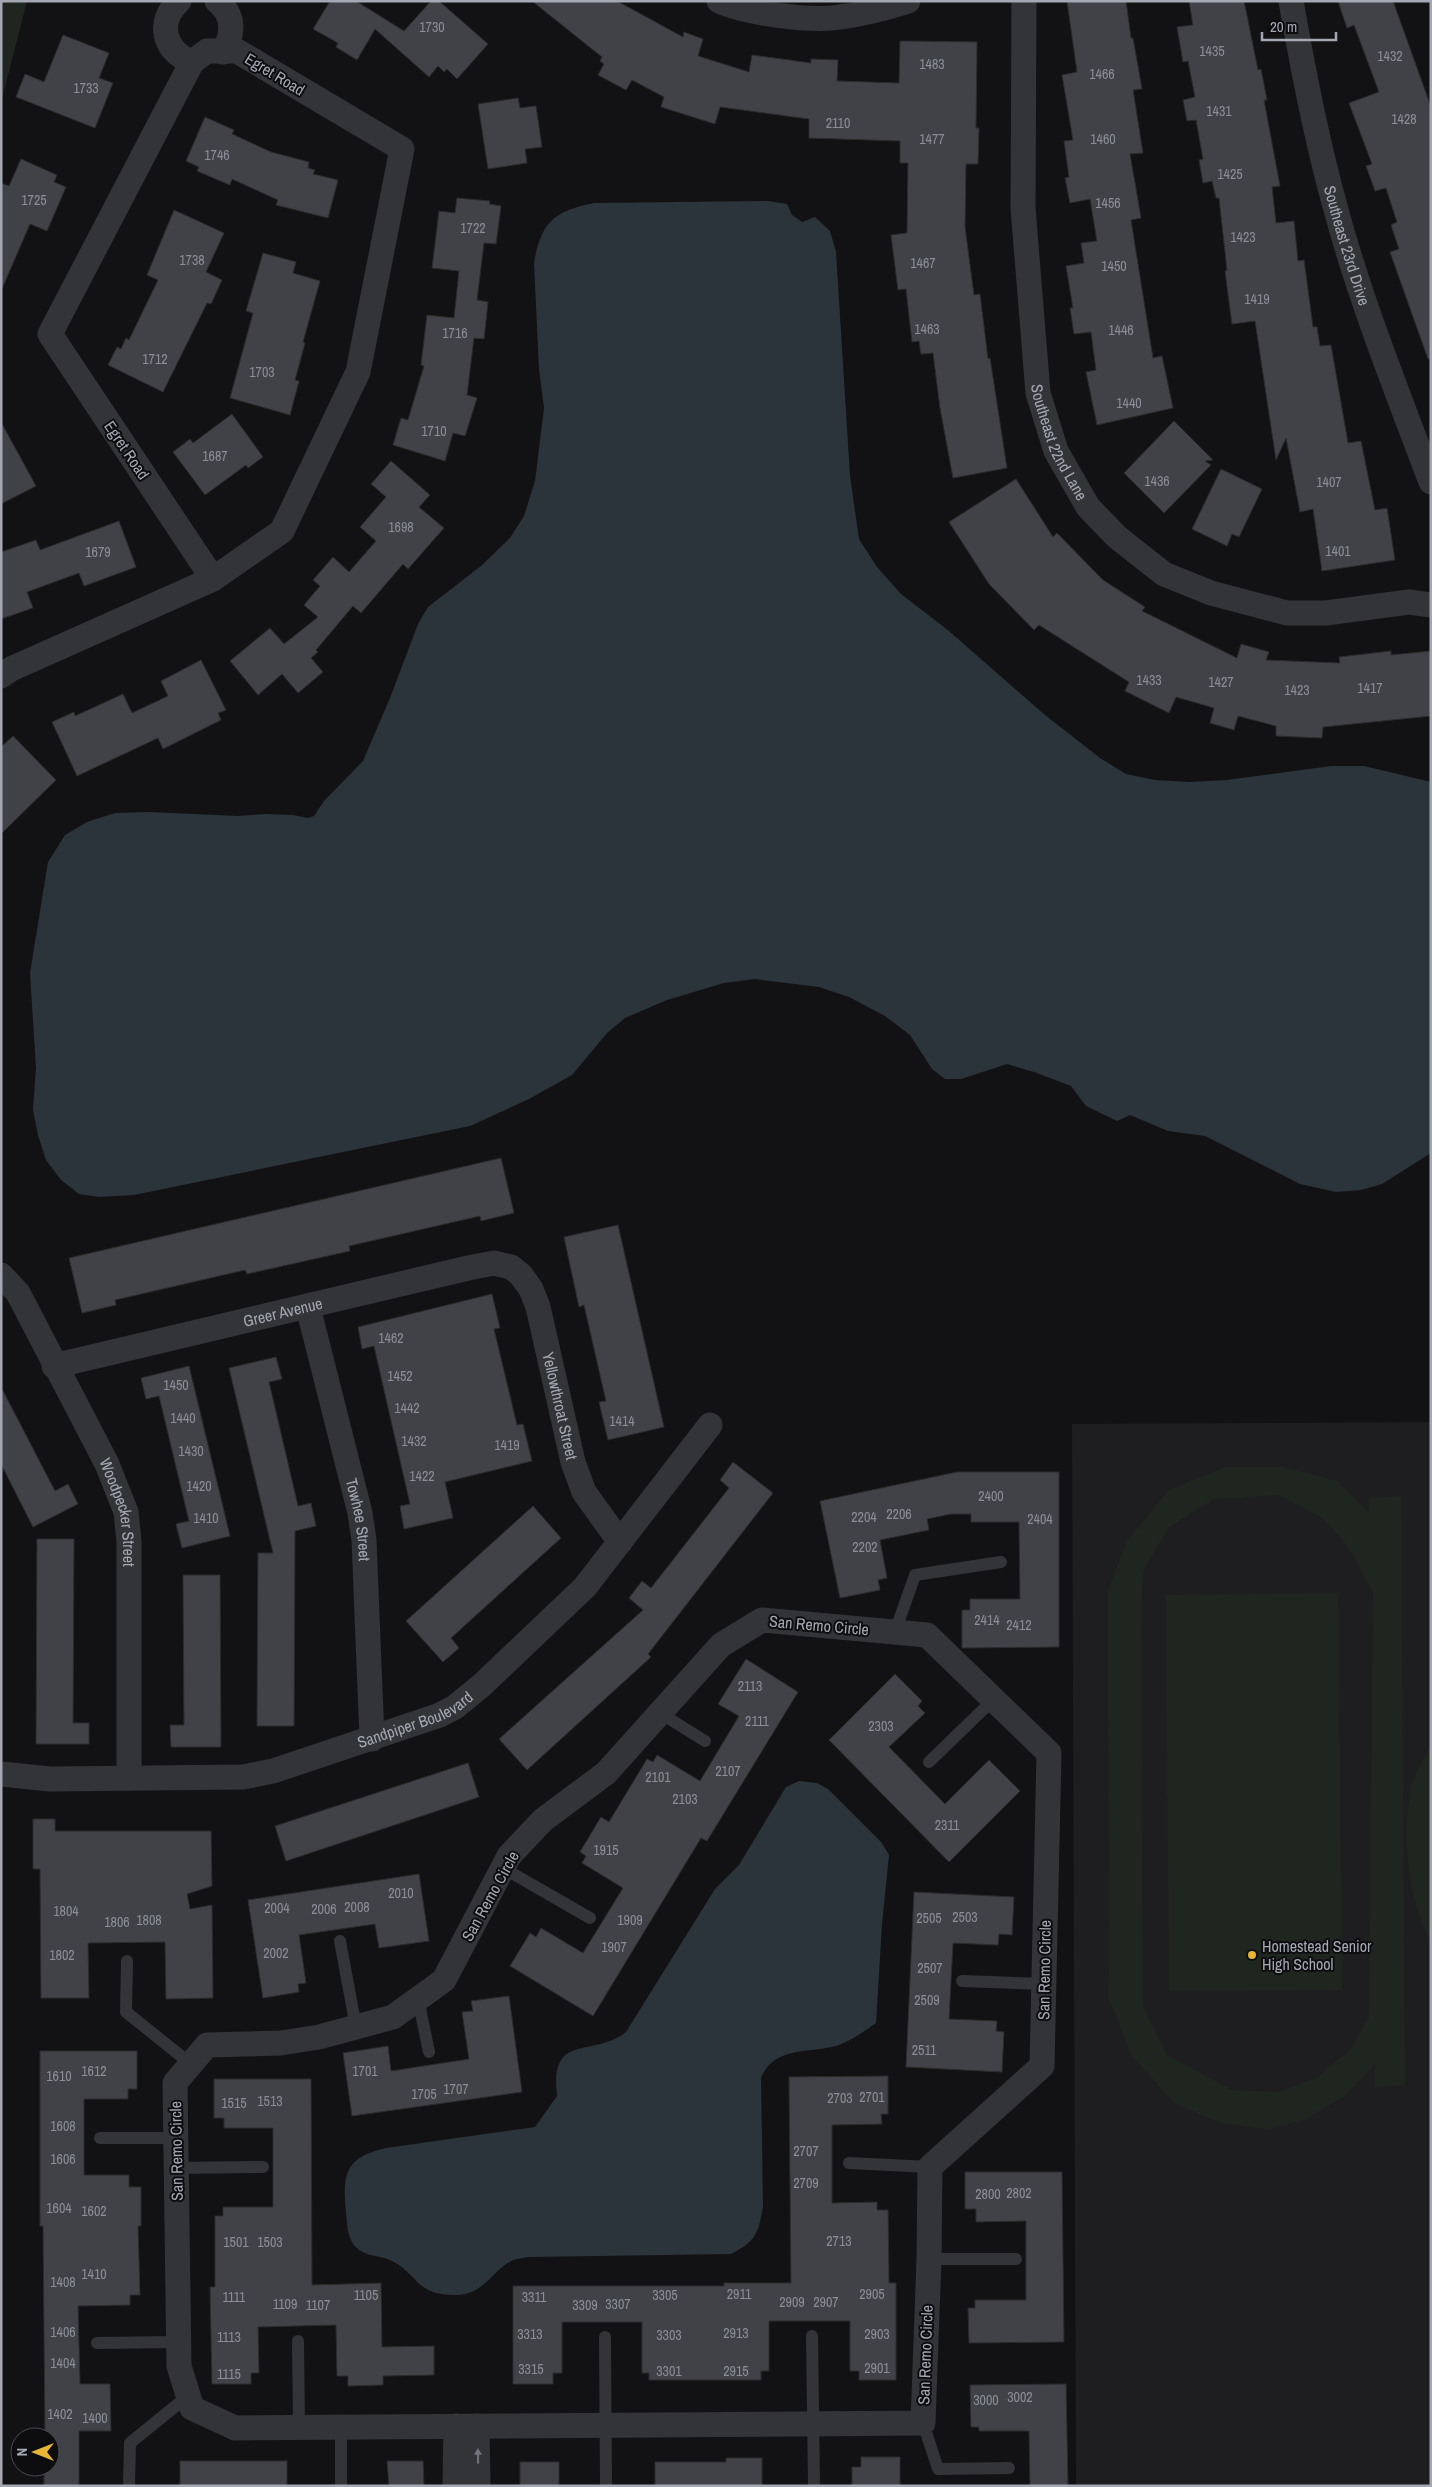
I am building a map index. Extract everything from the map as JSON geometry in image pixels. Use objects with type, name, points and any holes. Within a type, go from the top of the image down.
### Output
[{"type":"street","points":[[179,1],[168,14],[165,31],[173,51],[181,58],[192,62]]},
{"type":"street","points":[[218,1],[227,11],[231,21],[230,37],[223,52]]},
{"type":"street","points":[[719,1],[730,7],[793,17],[839,18],[908,1]]},
{"type":"street","name":"Southeast 22nd Lane","points":[[1024,1],[1023,208],[1038,393],[1056,450],[1088,507],[1117,537],[1164,574],[1211,593],[1287,613],[1326,613],[1409,602],[1431,605]]},
{"type":"street","name":"Southeast 23rd Drive","points":[[1291,1],[1309,100],[1335,206],[1371,324],[1431,482]]},
{"type":"street","name":"Egret Road","points":[[1,676],[11,668],[213,579],[282,531],[358,372],[402,149],[237,51],[207,51],[192,62],[50,334],[213,579]]},
{"type":"street","name":"Greer Avenue","points":[[54,1366],[468,1268],[494,1263],[511,1267]]},
{"type":"street","name":"Yellowthroat Street","points":[[511,1267],[521,1275],[538,1307],[573,1462],[584,1492],[620,1542]]},
{"type":"street","name":"Woodpecker Street","points":[[1,1275],[18,1293],[54,1366],[107,1464],[126,1512],[129,1574],[129,1778]]},
{"type":"street","name":"Towhee Street","points":[[308,1307],[360,1513],[364,1540],[372,1738]]},
{"type":"street","name":"Sandpiper Boulevard","points":[[1,1774],[50,1779],[243,1777],[273,1771],[440,1715],[467,1698],[507,1663],[585,1587],[710,1425]]},
{"type":"street","name":"San Remo Circle","points":[[762,1620],[895,1632],[927,1635],[1048,1753],[1042,2066],[930,2167],[930,2259],[922,2422],[235,2428],[192,2408],[178,2366],[175,2083],[208,2045],[281,2043],[319,2037],[393,2017],[444,1980],[509,1856],[543,1820],[606,1773],[721,1645],[762,1620]]},
{"type":"street","points":[[455,2486],[467,2426]]},
{"type":"street","points":[[467,2426],[478,2486]]},
{"type":"lane","points":[[895,1632],[915,1575],[1001,1562]]},
{"type":"lane","points":[[930,1762],[994,1700]]},
{"type":"lane","points":[[660,1713],[705,1741]]},
{"type":"lane","points":[[503,1868],[590,1918]]},
{"type":"lane","points":[[340,1941],[356,2027]]},
{"type":"lane","points":[[127,1961],[126,2012],[191,2064]]},
{"type":"lane","points":[[962,1981],[1044,1984]]},
{"type":"lane","points":[[418,1999],[429,2052]]},
{"type":"lane","points":[[100,2138],[176,2138]]},
{"type":"lane","points":[[849,2164],[930,2167]]},
{"type":"lane","points":[[176,2168],[262,2167]]},
{"type":"lane","points":[[930,2259],[1016,2259]]},
{"type":"lane","points":[[812,2336],[814,2486]]},
{"type":"lane","points":[[605,2337],[606,2486]]},
{"type":"lane","points":[[298,2341],[299,2427]]},
{"type":"lane","points":[[97,2343],[178,2342]]},
{"type":"lane","points":[[129,2486],[130,2443],[188,2396]]},
{"type":"lane","points":[[922,2422],[938,2469],[1009,2468]]},
{"type":"lane","points":[[341,2427],[341,2486]]},
{"type":"shaded area","points":[[1,1],[27,1],[1,103]]},
{"type":"shaded area","points":[[768,201],[787,204],[792,215],[802,222],[815,217],[830,231],[836,252],[850,476],[859,539],[877,567],[901,594],[949,631],[1045,715],[1100,758],[1126,774],[1155,780],[1189,782],[1227,780],[1331,766],[1364,766],[1431,782],[1431,1153],[1382,1184],[1361,1190],[1336,1192],[1300,1184],[1205,1136],[1168,1131],[1130,1115],[1117,1121],[1086,1106],[1071,1086],[1007,1064],[961,1079],[945,1079],[932,1069],[910,1035],[885,1016],[849,997],[819,987],[755,979],[724,983],[667,1000],[625,1018],[607,1033],[572,1075],[529,1099],[470,1126],[134,1195],[99,1197],[79,1194],[61,1180],[46,1160],[33,1110],[36,1068],[30,973],[48,862],[65,835],[87,822],[115,813],[149,812],[238,816],[265,814],[293,815],[308,818],[314,816],[324,801],[363,761],[390,698],[418,624],[428,607],[481,566],[510,538],[524,516],[535,481],[544,408],[539,369],[534,263],[541,237],[546,228],[559,215],[580,206],[594,203]]},
{"type":"shaded area","name":"Homestead Senior High School","points":[[1431,1422],[1431,2486],[1076,2486],[1072,1424]]},
{"type":"shaded area","points":[[1225,1467],[1284,1467],[1337,1481],[1368,1512],[1369,1498],[1401,1496],[1405,2085],[1375,2087],[1375,2064],[1345,2096],[1304,2120],[1268,2129],[1221,2123],[1174,2103],[1132,2056],[1109,1999],[1108,1591],[1127,1541],[1169,1490]],"holes":[[[1279,1495],[1324,1519],[1349,1548],[1373,1592],[1369,2017],[1350,2050],[1316,2078],[1279,2092],[1232,2090],[1167,2055],[1143,2007],[1141,1623],[1143,1571],[1169,1527],[1214,1499]]]},
{"type":"shaded area","points":[[1338,1593],[1342,1990],[1169,1991],[1166,1595]]},
{"type":"shaded area","points":[[1431,1746],[1431,1944],[1417,1908],[1413,1890],[1407,1852],[1407,1833],[1413,1782]]},
{"type":"shaded area","points":[[799,1781],[817,1783],[828,1789],[882,1843],[889,1855],[882,1924],[876,2023],[854,2038],[839,2045],[784,2055],[767,2067],[761,2078],[763,2207],[757,2230],[751,2241],[731,2254],[520,2258],[500,2269],[482,2286],[467,2294],[457,2295],[433,2292],[419,2284],[408,2272],[392,2261],[367,2254],[358,2249],[354,2245],[349,2233],[345,2198],[346,2177],[355,2162],[362,2156],[386,2148],[535,2127],[557,2096],[557,2076],[560,2062],[567,2054],[613,2040],[626,2032],[715,1889],[739,1865],[786,1787]]},
{"type":"building","points":[[330,1],[356,1],[404,31],[431,1],[439,1],[488,44],[457,79],[447,69],[444,72],[438,66],[429,77],[375,29],[357,60],[336,47],[338,43],[313,29]]},
{"type":"building","points":[[532,1],[617,1],[683,37],[684,32],[703,39],[698,56],[749,72],[752,55],[811,63],[811,59],[838,60],[837,81],[899,83],[900,41],[977,42],[976,128],[979,128],[978,164],[966,164],[965,227],[974,295],[980,294],[988,359],[990,358],[1007,468],[953,478],[940,408],[933,353],[921,354],[919,341],[912,342],[906,289],[898,290],[891,235],[907,233],[908,163],[900,163],[900,141],[809,138],[809,119],[720,107],[715,124],[661,107],[664,97],[632,80],[626,90],[598,75],[604,64],[600,61],[602,57]]},
{"type":"building","points":[[1067,1],[1126,1],[1131,38],[1133,38],[1142,89],[1133,90],[1143,153],[1130,154],[1141,218],[1131,220],[1153,358],[1162,356],[1173,408],[1097,425],[1086,372],[1096,370],[1091,332],[1074,334],[1070,308],[1073,308],[1066,266],[1084,263],[1081,243],[1097,241],[1090,199],[1070,203],[1065,178],[1069,177],[1064,141],[1073,140],[1062,75],[1077,72]]},
{"type":"building","points":[[1189,1],[1244,1],[1258,70],[1261,69],[1267,100],[1264,100],[1280,186],[1272,187],[1276,223],[1294,221],[1298,261],[1304,260],[1313,327],[1317,327],[1320,346],[1331,345],[1348,443],[1361,441],[1375,510],[1387,508],[1395,560],[1322,571],[1313,509],[1300,512],[1286,438],[1276,460],[1255,321],[1232,324],[1225,271],[1227,270],[1219,198],[1216,198],[1212,181],[1203,183],[1199,160],[1203,159],[1196,120],[1187,121],[1183,100],[1195,97],[1188,61],[1183,62],[1177,27],[1193,25]]},
{"type":"building","points":[[1338,1],[1393,1],[1431,107],[1431,359],[1428,359],[1390,252],[1399,249],[1391,225],[1397,222],[1386,188],[1375,191],[1366,166],[1372,164],[1349,103],[1379,92],[1354,25],[1347,28]]},
{"type":"building","points":[[63,35],[109,53],[99,78],[113,83],[95,128],[16,97],[25,74],[44,82]]},
{"type":"building","points":[[518,98],[520,108],[536,106],[542,147],[525,149],[527,163],[488,169],[478,104]]},
{"type":"building","points":[[205,117],[234,130],[232,134],[271,152],[309,162],[308,168],[315,170],[313,174],[338,180],[328,218],[276,205],[278,200],[232,179],[230,185],[197,171],[199,167],[186,161]]},
{"type":"building","points":[[21,159],[57,175],[54,182],[66,187],[47,231],[30,224],[1,291],[1,183],[9,186]]},
{"type":"building","points":[[457,198],[490,201],[489,204],[501,206],[496,244],[484,243],[477,300],[488,302],[484,339],[474,338],[467,395],[477,398],[465,436],[453,433],[445,461],[393,445],[401,418],[408,420],[424,366],[421,365],[427,315],[454,318],[459,271],[432,268],[439,211],[455,213]]},
{"type":"building","points":[[174,210],[224,233],[206,272],[222,280],[211,304],[207,303],[163,392],[108,365],[117,347],[121,349],[126,338],[129,340],[158,280],[147,275]]},
{"type":"building","points":[[263,253],[296,262],[293,273],[320,281],[303,342],[305,343],[295,380],[299,381],[290,415],[230,398],[253,313],[246,311]]},
{"type":"building","points":[[232,414],[263,457],[248,468],[246,465],[205,495],[173,452],[190,439],[193,443]]},
{"type":"building","points":[[1174,421],[1213,460],[1205,461],[1211,465],[1164,513],[1124,473]]},
{"type":"building","points":[[1,422],[36,486],[1,504]]},
{"type":"building","points":[[391,461],[430,495],[419,507],[444,528],[408,569],[403,564],[361,613],[353,606],[316,650],[318,652],[311,658],[323,672],[298,693],[282,674],[258,695],[230,661],[270,628],[284,644],[318,617],[304,605],[320,586],[313,580],[333,557],[349,572],[376,541],[360,527],[386,497],[371,484]]},
{"type":"building","points":[[1221,469],[1262,489],[1239,537],[1232,534],[1227,546],[1192,529]]},
{"type":"building","points":[[1016,479],[1053,537],[1057,533],[1103,580],[1145,607],[1142,611],[1237,658],[1241,644],[1269,652],[1266,660],[1340,663],[1339,657],[1391,651],[1391,655],[1431,651],[1431,716],[1323,727],[1322,738],[1276,736],[1276,726],[1238,716],[1234,730],[1210,723],[1214,708],[1176,697],[1169,713],[1125,691],[1129,682],[1039,625],[1034,630],[989,584],[949,522]]},
{"type":"building","points":[[119,521],[136,567],[84,586],[79,573],[27,592],[33,608],[1,619],[1,552],[36,540],[40,550]]},
{"type":"building","points":[[201,660],[226,710],[218,713],[221,720],[163,749],[158,738],[77,776],[52,722],[74,712],[75,716],[123,694],[132,713],[168,696],[161,681]]},
{"type":"building","points":[[13,736],[56,780],[1,834],[1,747]]},
{"type":"building","points":[[501,1158],[514,1213],[481,1221],[480,1216],[349,1246],[350,1251],[247,1274],[245,1270],[115,1300],[116,1305],[82,1313],[69,1258]]},
{"type":"building","points":[[618,1225],[664,1427],[608,1440],[599,1402],[606,1401],[584,1305],[579,1307],[564,1237]]},
{"type":"building","points":[[492,1294],[500,1328],[494,1329],[517,1425],[523,1424],[532,1461],[445,1482],[453,1518],[404,1529],[400,1506],[410,1504],[374,1346],[362,1349],[358,1327]]},
{"type":"building","points":[[276,1357],[282,1379],[269,1382],[298,1506],[311,1503],[316,1526],[295,1531],[294,1726],[257,1726],[258,1553],[273,1553],[229,1368]]},
{"type":"building","points":[[189,1366],[230,1536],[182,1548],[176,1524],[189,1521],[159,1396],[146,1399],[141,1378]]},
{"type":"building","points":[[1,1387],[55,1491],[68,1484],[78,1504],[33,1527],[1,1464]]},
{"type":"building","points":[[733,1462],[773,1493],[648,1654],[651,1657],[527,1770],[499,1739],[643,1610],[629,1598],[642,1581],[651,1588],[729,1488],[720,1480]]},
{"type":"building","points":[[957,1472],[1059,1472],[1059,1647],[962,1648],[962,1610],[970,1610],[970,1599],[1020,1599],[1019,1522],[971,1522],[971,1514],[951,1514],[927,1519],[929,1530],[880,1540],[887,1578],[878,1580],[880,1590],[840,1598],[820,1501]]},
{"type":"building","points":[[533,1506],[561,1538],[451,1638],[459,1648],[443,1662],[406,1621]]},
{"type":"building","points":[[37,1539],[74,1539],[73,1723],[89,1723],[89,1744],[36,1744]]},
{"type":"building","points":[[183,1575],[220,1575],[221,1747],[171,1747],[170,1725],[184,1725]]},
{"type":"building","points":[[746,1659],[798,1692],[707,1841],[701,1838],[593,2016],[510,1966],[530,1933],[536,1937],[541,1928],[583,1953],[623,1888],[582,1863],[586,1856],[580,1852],[601,1817],[609,1822],[647,1759],[653,1762],[657,1755],[700,1781],[739,1716],[718,1704]]},
{"type":"building","points":[[895,1674],[922,1701],[918,1706],[925,1713],[889,1747],[945,1804],[989,1760],[1020,1791],[949,1862],[829,1740]]},
{"type":"building","points":[[468,1763],[479,1797],[286,1861],[275,1826]]},
{"type":"building","points":[[33,1819],[55,1819],[55,1831],[211,1831],[212,1886],[187,1894],[190,1909],[212,1905],[213,1998],[166,1999],[165,1942],[88,1943],[89,1998],[41,1998],[40,1869],[33,1869]]},
{"type":"building","points":[[419,1874],[429,1941],[379,1948],[375,1924],[299,1935],[306,1983],[298,1984],[299,1992],[263,1998],[248,1900]]},
{"type":"building","points":[[914,1892],[1014,1897],[1012,1935],[999,1934],[998,1945],[953,1943],[949,2019],[997,2021],[996,2031],[1004,2032],[1002,2072],[906,2067]]},
{"type":"building","points":[[509,1996],[522,2092],[352,2116],[343,2053],[388,2046],[391,2071],[469,2059],[462,2012],[473,2011],[471,2001]]},
{"type":"building","points":[[40,2051],[137,2051],[137,2089],[128,2089],[128,2099],[84,2099],[84,2175],[129,2175],[129,2187],[141,2187],[141,2226],[138,2226],[140,2295],[130,2295],[130,2305],[78,2306],[80,2384],[110,2384],[111,2431],[79,2431],[79,2486],[44,2486],[44,2477],[60,2477],[60,2427],[45,2427],[43,2226],[40,2226]]},
{"type":"building","points":[[888,2076],[888,2114],[881,2114],[882,2124],[832,2125],[832,2203],[877,2202],[877,2210],[888,2210],[889,2283],[896,2283],[896,2380],[859,2380],[859,2371],[850,2371],[850,2321],[769,2321],[769,2371],[761,2371],[761,2380],[649,2380],[649,2373],[642,2373],[642,2322],[562,2322],[562,2373],[553,2373],[553,2384],[513,2384],[513,2286],[724,2286],[724,2283],[791,2283],[789,2077]]},
{"type":"building","points":[[214,2079],[311,2079],[312,2285],[381,2283],[382,2347],[434,2346],[434,2375],[383,2376],[383,2385],[348,2386],[348,2376],[337,2376],[336,2325],[258,2327],[259,2373],[251,2373],[251,2384],[212,2384],[210,2287],[215,2287],[215,2216],[223,2216],[223,2207],[273,2207],[273,2128],[224,2128],[224,2118],[214,2118]]},
{"type":"building","points":[[965,2172],[1062,2172],[1064,2342],[969,2343],[968,2308],[975,2308],[975,2300],[1026,2300],[1026,2221],[976,2222],[976,2209],[965,2209]]},
{"type":"building","points":[[1066,2384],[1068,2486],[1030,2486],[1029,2431],[979,2431],[979,2427],[971,2427],[970,2385]]},
{"type":"building","points":[[861,2457],[900,2457],[900,2486],[852,2486],[852,2467],[861,2467]]},
{"type":"building","points":[[726,2458],[762,2458],[762,2486],[655,2486],[655,2462],[726,2462]]},
{"type":"building","points":[[180,2461],[287,2461],[287,2486],[180,2486]]},
{"type":"building","points":[[387,2461],[423,2461],[424,2486],[389,2486]]},
{"type":"building","points":[[520,2462],[559,2462],[559,2486],[520,2486]]},
{"type":"place","name":"Homestead Senior High School","points":[[1252,1955]]}]
